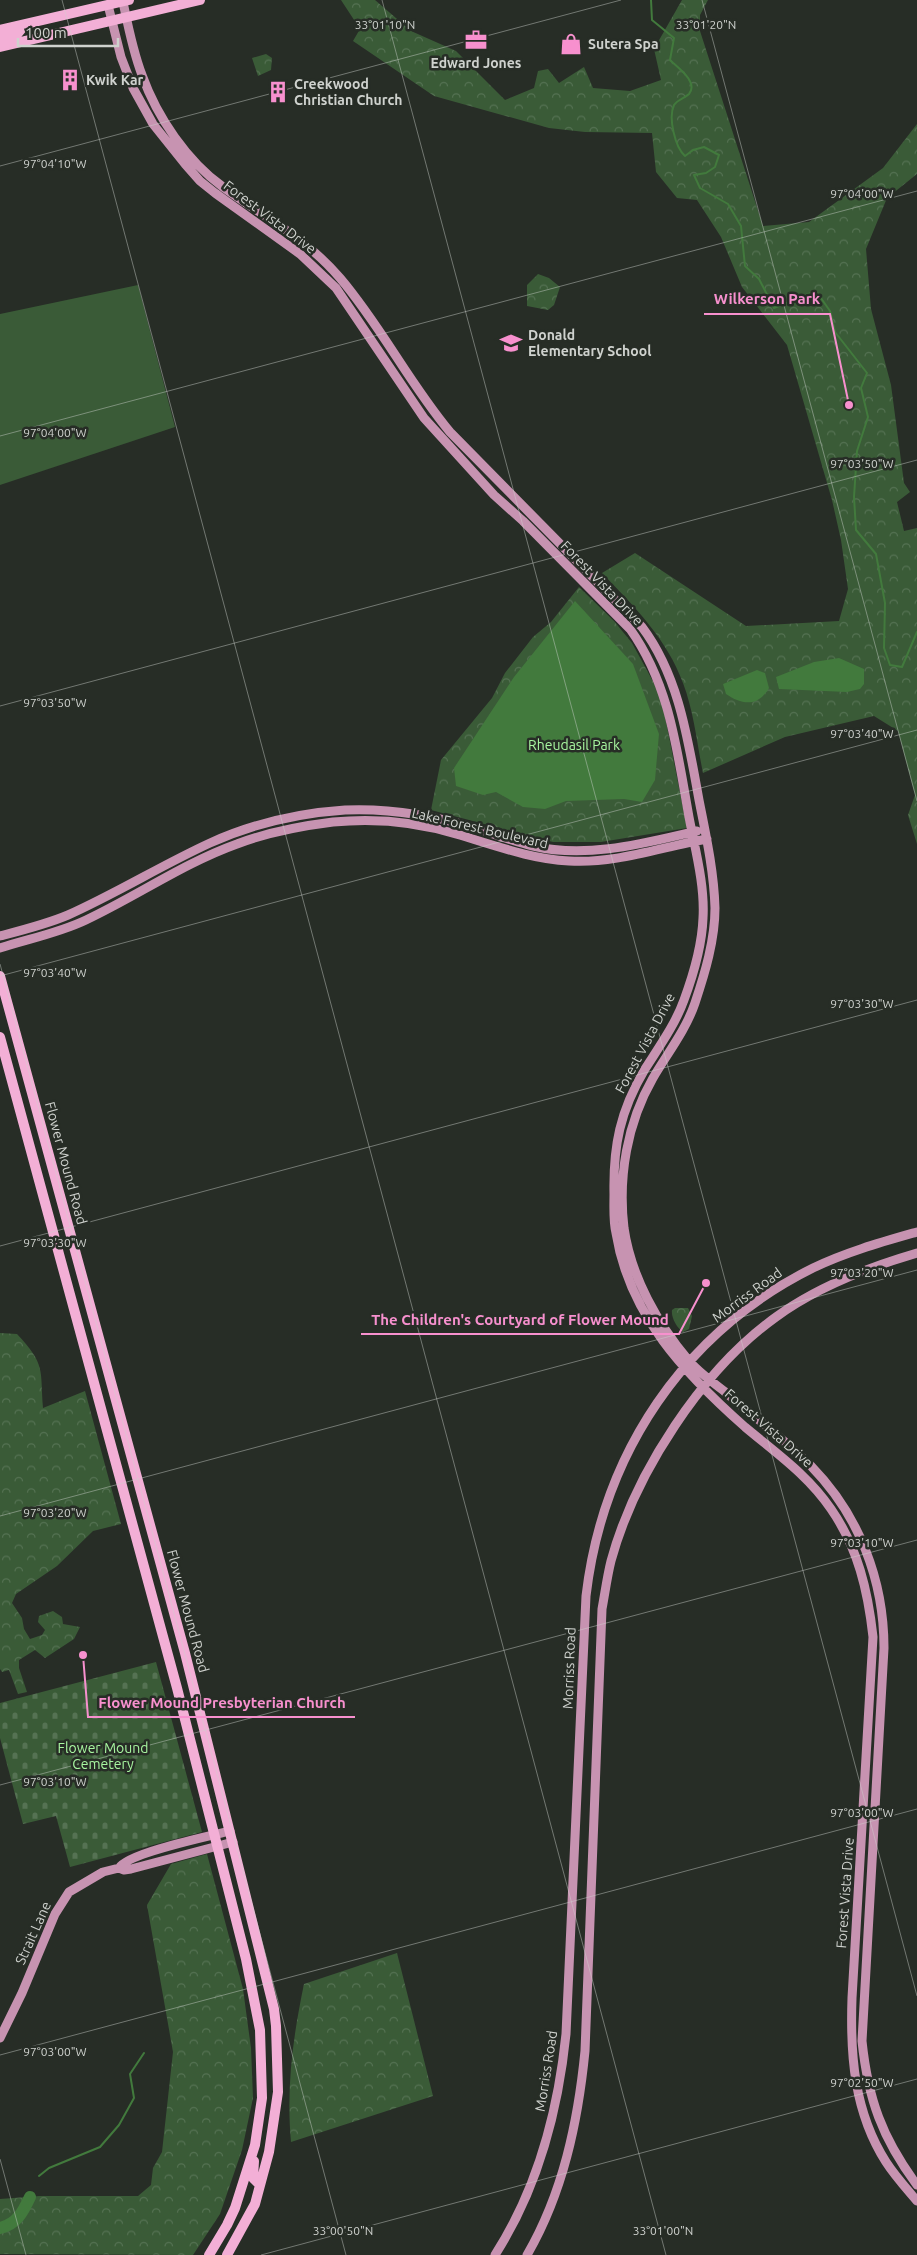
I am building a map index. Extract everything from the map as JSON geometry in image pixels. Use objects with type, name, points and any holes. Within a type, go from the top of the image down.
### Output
[{"type":"main road","points":[[0,47],[200,0]]},
{"type":"main road","points":[[0,30],[126,1]]},
{"type":"main road","name":"Forest Vista Drive","points":[[126,1],[126,17],[142,76],[157,108],[171,130],[208,174],[222,187],[281,225],[313,251],[339,277],[375,325],[433,411],[491,475],[624,607],[651,639],[665,666],[676,696],[688,742],[707,840],[715,908],[713,932],[706,966],[694,1006],[651,1082],[638,1110],[626,1150],[623,1186],[624,1230],[630,1256],[643,1290],[702,1388],[811,1483],[832,1509],[846,1534],[864,1580],[871,1615],[872,1654],[852,1998],[851,2049],[857,2091],[872,2135],[885,2160],[917,2201]]},
{"type":"main road","name":"Forest Vista Drive","points":[[108,5],[121,57],[145,110],[165,140],[200,181],[297,252],[336,288],[424,418],[483,483],[606,605],[639,642],[654,671],[668,708],[702,888],[703,917],[699,956],[683,1004],[628,1103],[615,1144],[615,1230],[625,1274],[650,1324],[686,1364],[709,1379],[795,1452],[818,1475],[855,1525],[867,1551],[876,1579],[882,1603],[884,1648],[862,2041],[867,2080],[876,2115],[901,2164],[917,2185]]},
{"type":"main road","points":[[0,38],[18,32],[25,24]]},
{"type":"main road","points":[[200,181],[208,174]]},
{"type":"main road","points":[[483,483],[491,475]]},
{"type":"main road","name":"Lake Forest Boulevard","points":[[0,936],[70,914],[225,837],[284,819],[319,813],[368,809],[411,814],[457,823],[534,847],[562,850],[609,848],[693,837],[707,840]]},
{"type":"main road","name":"Lake Forest Boulevard","points":[[0,948],[86,920],[205,858],[239,843],[300,827],[359,820],[411,824],[455,834],[524,855],[570,861],[615,859],[693,837],[705,829]]},
{"type":"main road","name":"Flower Mound Road","points":[[0,976],[185,1654],[270,1990],[276,2026],[278,2092],[269,2152],[255,2204],[227,2255]]},
{"type":"main road","points":[[0,1037],[168,1658],[246,1959],[260,2030],[262,2098],[255,2145],[253,2178],[260,2186]]},
{"type":"main road","name":"Morriss Road","points":[[495,2255],[520,2211],[542,2155],[558,2093],[564,2051],[584,1632],[590,1560],[602,1518],[622,1465],[646,1420],[686,1364],[735,1318],[792,1280],[849,1253],[917,1232]]},
{"type":"main road","points":[[527,2255],[548,2213],[569,2151],[581,2090],[586,2051],[602,1609],[616,1546],[643,1481],[664,1444],[709,1379],[757,1333],[792,1307],[835,1283],[917,1253]]},
{"type":"main road","points":[[168,1658],[185,1654]]},
{"type":"main road","name":"Strait Lane","points":[[119,1868],[122,1862],[140,1855],[230,1831]]},
{"type":"main road","name":"Strait Lane","points":[[0,2038],[22,1993],[55,1914],[69,1892],[103,1872],[119,1868],[124,1870],[131,1869],[233,1842]]},
{"type":"main road","points":[[209,2255],[235,2208],[255,2145]]},
{"type":"green space","points":[[341,0],[375,0],[411,31],[456,51],[505,100],[534,88],[538,71],[548,69],[559,83],[584,67],[593,88],[630,91],[661,80],[654,49],[682,0],[708,0],[700,15],[700,31],[763,226],[809,222],[883,168],[917,124],[917,174],[887,198],[866,249],[871,309],[891,385],[904,483],[910,492],[897,502],[904,531],[917,528],[917,844],[908,815],[915,795],[898,731],[874,716],[785,737],[703,773],[690,705],[676,667],[649,624],[602,573],[635,553],[746,626],[839,621],[848,589],[841,540],[832,500],[787,345],[742,287],[721,237],[697,200],[677,198],[656,172],[652,133],[585,132],[549,128],[434,96],[353,41],[360,29]]},
{"type":"green space","points":[[266,54],[272,58],[271,70],[258,76],[252,58]]},
{"type":"green space","points":[[538,274],[549,278],[560,287],[554,305],[548,310],[527,306],[527,285]]},
{"type":"green space","points":[[138,285],[175,427],[0,485],[0,314]]},
{"type":"green space","name":"Rheudasil Park","points":[[579,587],[614,621],[632,643],[661,696],[687,828],[601,842],[553,842],[431,810],[441,760],[492,698],[505,673],[533,637],[551,622]]},
{"type":"green space","points":[[675,1308],[688,1308],[692,1316],[689,1329],[683,1332],[673,1319],[672,1310]]},
{"type":"green space","points":[[0,1333],[17,1334],[33,1353],[40,1368],[43,1408],[85,1391],[121,1524],[93,1531],[57,1566],[16,1594],[12,1603],[22,1618],[24,1629],[30,1639],[42,1635],[45,1630],[38,1622],[39,1616],[53,1611],[62,1617],[63,1624],[80,1627],[74,1639],[45,1658],[35,1650],[19,1660],[19,1668],[27,1692],[18,1694],[9,1670],[2,1672],[0,1669]]},
{"type":"green space","name":"Flower Mound Cemetery","points":[[156,1662],[202,1832],[70,1867],[56,1816],[23,1824],[0,1738],[0,1703]]},
{"type":"green space","points":[[207,1854],[243,1989],[251,2048],[253,2098],[242,2150],[220,2214],[193,2255],[0,2254],[0,2199],[40,2196],[138,2196],[151,2185],[153,2168],[162,2152],[173,2052],[147,1905],[171,1864]]},
{"type":"green space","points":[[397,1953],[433,2096],[291,2142],[290,2082],[304,1984]]},
{"type":"shaded area","name":"Rheudasil Park","points":[[575,601],[633,664],[659,734],[655,780],[642,802],[624,799],[566,801],[545,809],[523,807],[496,792],[483,795],[456,786],[454,768],[514,677]]},
{"type":"shaded area","points":[[839,658],[864,669],[864,684],[860,689],[847,692],[779,689],[776,677],[814,662]]},
{"type":"shaded area","points":[[757,670],[765,673],[769,688],[760,698],[755,701],[744,702],[726,694],[723,684]]},
{"type":"waterway","points":[[651,0],[652,20],[674,38],[670,60],[686,75],[691,85],[689,94],[675,103],[672,111],[672,124],[678,146],[685,156],[693,150],[704,147],[719,155],[715,167],[706,173],[694,175],[700,188],[728,204],[741,226],[745,266],[759,279],[774,308],[816,291],[830,311],[835,332],[867,373],[861,388],[868,417],[857,451],[854,497],[856,530],[876,554],[885,603],[884,648],[890,665],[902,667],[917,632]]},
{"type":"waterway","points":[[39,2176],[49,2168],[100,2147],[119,2125],[134,2098],[130,2074],[144,2053]]},
{"type":"waterway","points":[[0,2228],[11,2224],[15,2220],[30,2197]]},
{"type":"place","name":"Edward Jones","points":[[476,40]]},
{"type":"place","name":"Sutera Spa","points":[[571,44]]},
{"type":"place","name":"Kwik Kar","points":[[70,80]]},
{"type":"place","name":"Creekwood Christian Church","points":[[278,92]]},
{"type":"place","name":"Donald Elementary School","points":[[511,343]]},
{"type":"place","name":"Wilkerson Park","points":[[849,405]]},
{"type":"place","name":"The Children's Courtyard of Flower Mound","points":[[706,1283]]},
{"type":"place","name":"Flower Mound Presbyterian Church","points":[[83,1655]]}]
